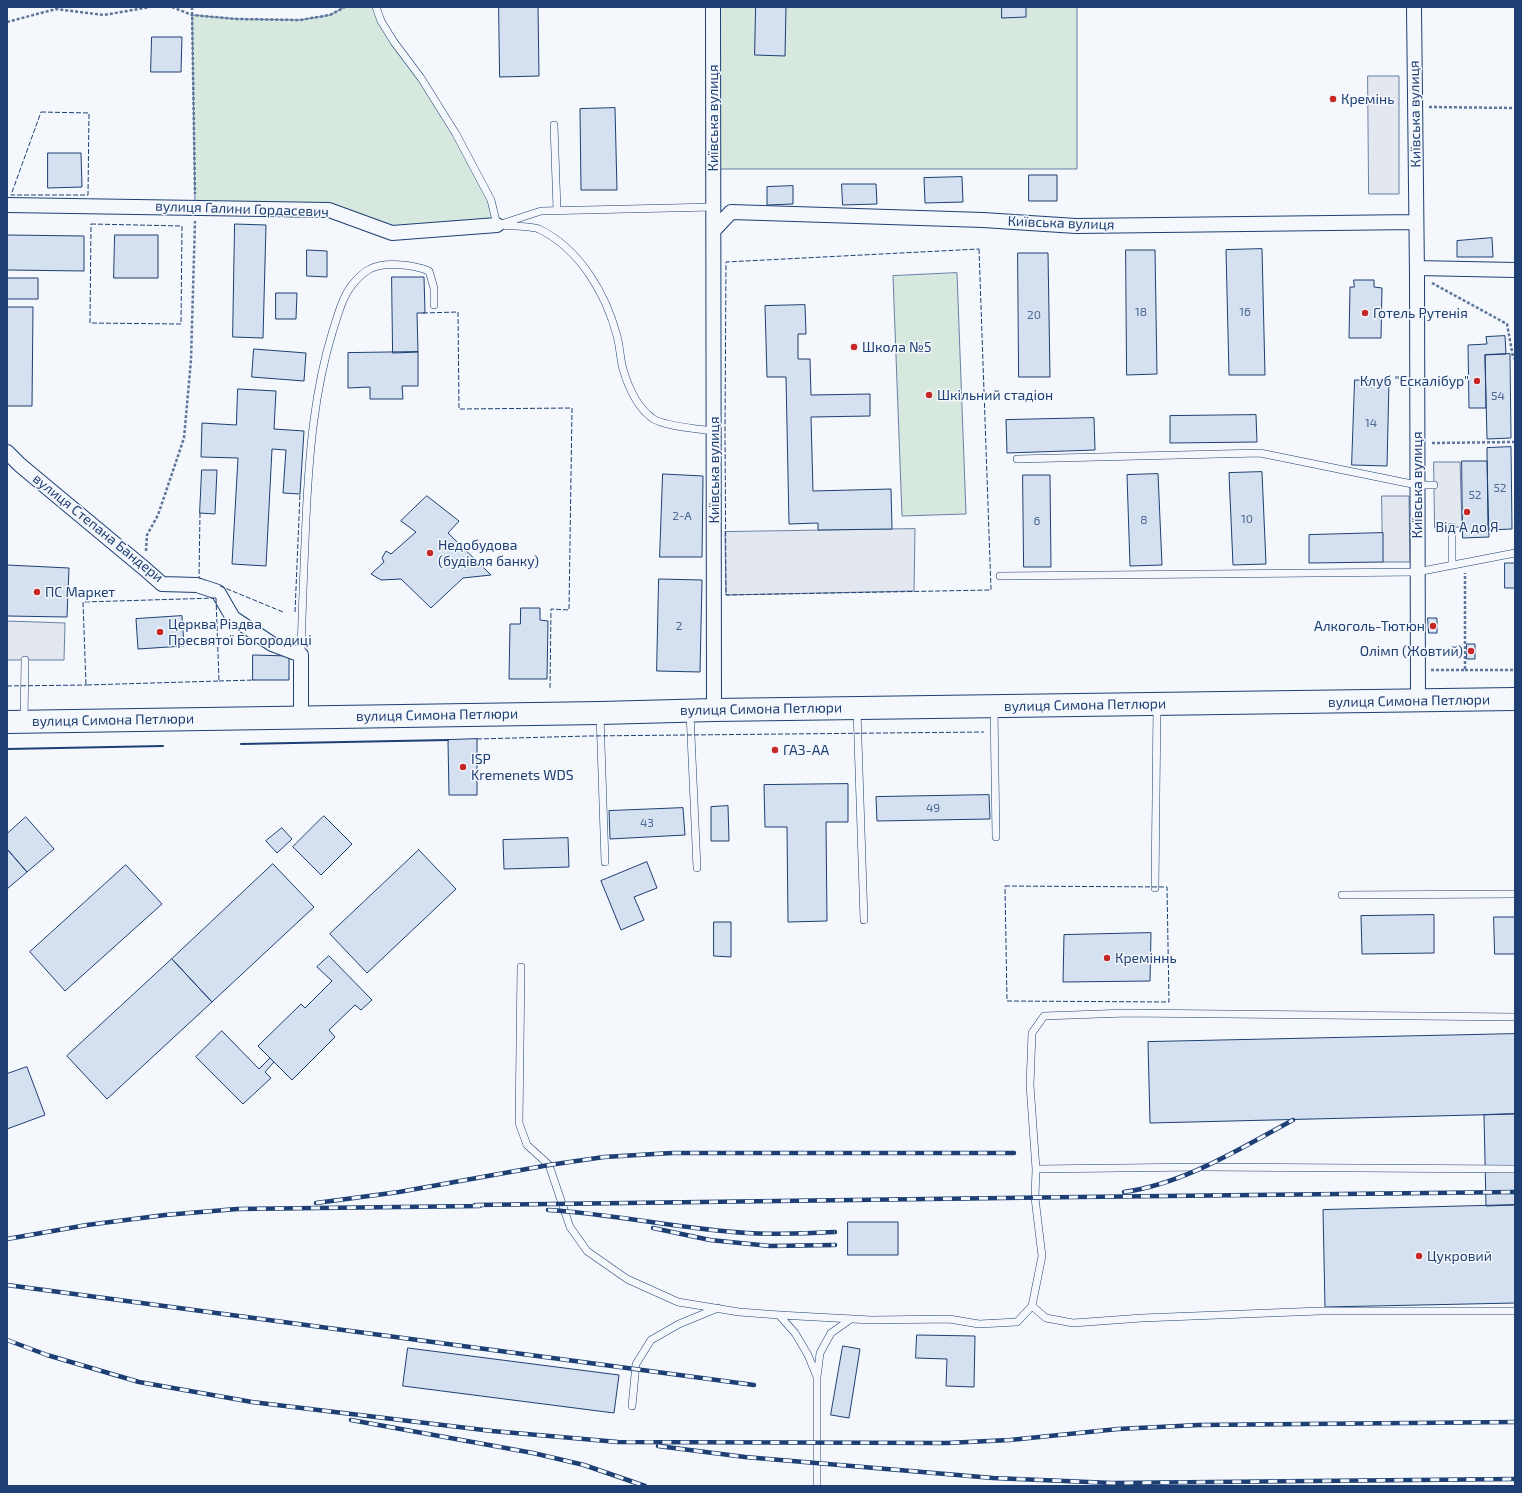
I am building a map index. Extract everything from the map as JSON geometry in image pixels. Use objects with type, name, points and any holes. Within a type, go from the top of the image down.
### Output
[{"type":"highway","name":"вулиця Симона Петлюри","points":[[16,722],[714,710],[1515,699]]},
{"type":"street","name":"Київська вулиця","points":[[713,7],[714,710]]},
{"type":"street","name":"Київська вулиця","points":[[1414,7],[1417,272],[1418,701]]},
{"type":"street","name":"вулиця Галини Гордасевич","points":[[7,205],[329,210],[392,233],[497,225]]},
{"type":"street","name":"Київська вулиця","points":[[714,230],[731,212],[983,220],[1076,226],[1416,222]]},
{"type":"street","points":[[1417,272],[1515,270]]},
{"type":"street","name":"вулиця Степана Бандери","points":[[7,452],[20,465],[162,584],[197,585],[218,592],[233,618],[272,644],[301,655]]},
{"type":"street","points":[[301,655],[301,717]]},
{"type":"lane","points":[[376,7],[381,21],[394,42],[421,78],[456,134],[491,200],[497,225]]},
{"type":"lane","points":[[554,125],[557,210]]},
{"type":"lane","points":[[497,225],[541,210],[713,207]]},
{"type":"lane","points":[[497,225],[538,228],[577,257],[594,282],[607,306],[618,337],[623,369],[640,407],[644,411],[653,419],[666,423],[714,431]]},
{"type":"lane","points":[[301,655],[309,455],[318,391],[328,347],[342,304],[352,285],[370,269],[384,265],[398,265],[416,266],[429,271],[434,288],[434,305]]},
{"type":"lane","points":[[1017,459],[1260,453],[1417,485],[1434,485]]},
{"type":"lane","points":[[1452,527],[1452,565]]},
{"type":"lane","points":[[1000,576],[1417,572],[1515,553]]},
{"type":"lane","points":[[16,722],[25,660]]},
{"type":"lane","points":[[1155,888],[1157,704]]},
{"type":"lane","points":[[994,706],[996,836]]},
{"type":"lane","points":[[857,708],[864,920]]},
{"type":"lane","points":[[690,711],[697,868]]},
{"type":"lane","points":[[600,713],[604,862]]},
{"type":"lane","points":[[1342,895],[1515,894]]},
{"type":"lane","points":[[520,967],[519,1123],[526,1146],[549,1164],[570,1226],[587,1251],[627,1280],[678,1302],[739,1312],[871,1320],[949,1319],[979,1324],[1017,1322],[1032,1306],[1042,1256],[1035,1198],[1036,1169],[1030,1085],[1031,1048],[1032,1034],[1044,1016],[1127,1013],[1515,1017]]},
{"type":"lane","points":[[1036,1169],[1202,1167],[1515,1169]]},
{"type":"lane","points":[[1032,1306],[1046,1318],[1073,1324],[1150,1318],[1320,1311],[1515,1311]]},
{"type":"lane","points":[[632,1406],[636,1364],[651,1340],[679,1324],[718,1308]]},
{"type":"lane","points":[[779,1315],[795,1334],[808,1356],[817,1377]]},
{"type":"lane","points":[[817,1486],[817,1377],[820,1353],[831,1334],[851,1318]]},
{"type":"path","points":[[7,22],[56,9],[104,15],[150,7]]},
{"type":"path","points":[[172,7],[192,15],[236,19],[300,20],[330,15],[345,7]]},
{"type":"path","points":[[145,569],[147,535],[158,515],[184,438],[191,360],[196,208],[192,7]]},
{"type":"path","points":[[1415,107],[1515,108]]},
{"type":"path","points":[[1417,272],[1507,324],[1513,357],[1515,359]]},
{"type":"path","points":[[1417,444],[1515,442]]},
{"type":"path","points":[[1465,563],[1465,670]]},
{"type":"path","points":[[1428,670],[1515,670]]},
{"type":"shaded area","points":[[345,7],[376,7],[421,78],[491,200],[497,225],[392,233],[329,210],[195,208],[192,15],[237,19],[300,20],[330,15]]},
{"type":"shaded area","points":[[713,7],[1077,7],[1077,169],[713,169]]},
{"type":"shaded area","points":[[1368,76],[1399,76],[1399,194],[1369,194]]},
{"type":"shaded area","name":"Шкільний стадіон","points":[[957,273],[966,514],[902,516],[893,276]]},
{"type":"shaded area","points":[[1434,462],[1460,462],[1462,527],[1435,528]]},
{"type":"shaded area","points":[[1382,496],[1409,496],[1410,562],[1383,562]]},
{"type":"shaded area","points":[[915,529],[914,591],[726,595],[725,532]]},
{"type":"shaded area","points":[[7,621],[65,623],[64,660],[7,660]]},
{"type":"building","points":[[499,7],[538,7],[539,76],[500,77]]},
{"type":"building","points":[[756,7],[786,7],[785,56],[755,55]]},
{"type":"building","points":[[1002,7],[1026,7],[1026,17],[1002,18]]},
{"type":"building","points":[[152,37],[182,37],[181,72],[151,72]]},
{"type":"building","points":[[615,108],[617,190],[581,190],[580,109]]},
{"type":"building","points":[[48,153],[81,153],[82,187],[48,188]]},
{"type":"building","points":[[1029,175],[1057,175],[1057,201],[1029,201]]},
{"type":"building","points":[[962,177],[963,202],[925,203],[924,178]]},
{"type":"building","points":[[842,184],[876,184],[877,204],[843,205]]},
{"type":"building","points":[[793,186],[793,204],[767,205],[767,187]]},
{"type":"building","points":[[235,224],[266,225],[263,338],[233,337]]},
{"type":"building","points":[[7,235],[84,236],[84,271],[7,270]]},
{"type":"building","points":[[115,235],[158,235],[158,278],[114,278]]},
{"type":"building","points":[[1492,238],[1493,257],[1457,257],[1457,241]]},
{"type":"building","points":[[1262,249],[1265,375],[1229,375],[1226,250]]},
{"type":"building","points":[[307,250],[327,251],[327,277],[307,276]]},
{"type":"building","points":[[1126,250],[1155,250],[1157,374],[1127,375]]},
{"type":"building","points":[[1018,253],[1048,253],[1050,377],[1019,377]]},
{"type":"building","points":[[392,277],[424,277],[425,313],[417,313],[418,352],[393,353]]},
{"type":"building","points":[[7,278],[38,278],[38,299],[7,299]]},
{"type":"building","name":"Готель Рутенія","points":[[1354,280],[1374,280],[1374,287],[1382,288],[1381,338],[1349,338],[1350,287],[1354,287]]},
{"type":"building","points":[[276,293],[297,293],[296,319],[276,319]]},
{"type":"building","points":[[805,305],[806,334],[798,334],[798,359],[810,359],[811,395],[870,394],[870,416],[811,417],[813,491],[891,489],[892,529],[818,530],[818,523],[789,524],[786,377],[767,377],[765,306]]},
{"type":"building","points":[[7,307],[33,307],[32,406],[7,406]]},
{"type":"building","name":"Клуб \"Ескалібур\"","points":[[1505,336],[1506,354],[1485,355],[1486,408],[1469,408],[1468,345],[1487,344],[1486,337]]},
{"type":"building","points":[[254,349],[306,353],[304,381],[252,377]]},
{"type":"building","points":[[418,352],[418,386],[402,386],[403,399],[370,399],[370,387],[348,388],[348,353]]},
{"type":"building","points":[[1510,354],[1511,438],[1487,439],[1485,355]]},
{"type":"building","points":[[1355,380],[1389,381],[1387,466],[1352,465]]},
{"type":"building","points":[[238,389],[276,391],[274,429],[304,431],[300,494],[283,493],[286,450],[272,449],[266,566],[232,564],[238,458],[201,457],[202,423],[236,425]]},
{"type":"building","points":[[1256,415],[1257,442],[1170,443],[1170,416]]},
{"type":"building","points":[[1094,418],[1095,450],[1007,453],[1006,420]]},
{"type":"building","points":[[1511,447],[1512,529],[1488,530],[1487,448]]},
{"type":"building","points":[[1462,461],[1487,461],[1489,537],[1463,538]]},
{"type":"building","points":[[202,470],[217,470],[215,514],[200,513]]},
{"type":"building","points":[[1262,472],[1266,564],[1233,565],[1229,473]]},
{"type":"building","points":[[663,474],[703,476],[702,557],[660,557]]},
{"type":"building","points":[[1158,474],[1162,565],[1130,566],[1127,475]]},
{"type":"building","points":[[1023,475],[1050,475],[1051,567],[1024,567]]},
{"type":"building","name":"Недобудова (будівля банку)","points":[[427,496],[459,521],[448,533],[491,575],[463,578],[431,608],[401,579],[381,580],[371,574],[384,562],[382,558],[386,551],[391,554],[416,532],[401,521]]},
{"type":"building","points":[[1383,533],[1383,562],[1309,563],[1309,535]]},
{"type":"building","points":[[1505,563],[1515,563],[1515,588],[1505,588]]},
{"type":"building","name":"ПС Маркет","points":[[7,565],[69,568],[67,617],[7,616]]},
{"type":"building","points":[[659,579],[702,580],[700,672],[657,671]]},
{"type":"building","points":[[521,608],[540,608],[540,620],[548,621],[547,679],[509,679],[510,624],[520,624]]},
{"type":"building","name":"Церква Різдва Пресвятої Богородиці","points":[[182,616],[184,646],[138,649],[136,619]]},
{"type":"building","name":"Алкоголь-Тютюн","points":[[1428,618],[1437,618],[1437,633],[1429,633]]},
{"type":"building","name":"Олімп (Жовтий)","points":[[1467,644],[1475,644],[1475,659],[1467,659]]},
{"type":"building","points":[[253,655],[289,656],[289,680],[253,680]]},
{"type":"building","name":"ISP Kremenets WDS","points":[[477,739],[477,795],[449,795],[448,740]]},
{"type":"building","points":[[848,784],[848,822],[826,822],[827,921],[788,922],[787,827],[765,827],[764,785]]},
{"type":"building","points":[[989,795],[990,819],[877,821],[876,797]]},
{"type":"building","points":[[728,806],[729,841],[711,841],[711,807]]},
{"type":"building","points":[[683,808],[685,835],[610,839],[609,811]]},
{"type":"building","points":[[324,816],[352,844],[321,875],[293,847]]},
{"type":"building","points":[[26,817],[54,849],[27,872],[7,849],[7,834]]},
{"type":"building","points":[[282,828],[292,839],[277,853],[266,841]]},
{"type":"building","points":[[568,838],[569,867],[504,869],[503,840]]},
{"type":"building","points":[[7,849],[27,872],[7,889]]},
{"type":"building","points":[[419,850],[456,889],[367,973],[330,934]]},
{"type":"building","points":[[647,862],[657,888],[634,897],[644,920],[621,930],[601,881]]},
{"type":"building","points":[[273,864],[314,907],[212,1002],[172,959]]},
{"type":"building","points":[[126,865],[162,904],[65,991],[30,952]]},
{"type":"building","points":[[1434,915],[1434,953],[1362,954],[1361,916]]},
{"type":"building","points":[[1494,917],[1515,917],[1515,954],[1495,954]]},
{"type":"building","points":[[714,922],[731,922],[731,957],[714,956]]},
{"type":"building","name":"Креміннь","points":[[1151,933],[1150,981],[1063,982],[1064,935]]},
{"type":"building","points":[[329,956],[372,1000],[361,1010],[355,1005],[329,1030],[335,1037],[292,1080],[258,1046],[301,1004],[305,1008],[332,981],[317,967]]},
{"type":"building","points":[[172,959],[212,1002],[107,1099],[67,1056]]},
{"type":"building","points":[[222,1031],[259,1069],[270,1058],[274,1062],[265,1072],[271,1078],[243,1104],[196,1057]]},
{"type":"building","points":[[1515,1034],[1515,1114],[1150,1123],[1148,1042]]},
{"type":"building","points":[[27,1067],[45,1115],[7,1129],[7,1074]]},
{"type":"building","points":[[1515,1114],[1515,1205],[1486,1206],[1484,1115]]},
{"type":"building","name":"Цукровий","points":[[1515,1205],[1515,1303],[1325,1307],[1323,1210]]},
{"type":"building","points":[[848,1222],[898,1222],[898,1255],[848,1255]]},
{"type":"building","points":[[917,1335],[975,1336],[974,1387],[946,1386],[947,1359],[916,1358]]},
{"type":"building","points":[[843,1346],[860,1349],[849,1418],[831,1415]]},
{"type":"building","points":[[408,1348],[619,1375],[614,1413],[403,1386]]},
{"type":"railway","points":[[1124,1192],[1146,1188],[1212,1164],[1293,1120]]},
{"type":"railway","points":[[316,1203],[399,1192],[549,1165],[604,1157],[672,1153],[1014,1153]]},
{"type":"railway","points":[[475,1205],[1515,1192]]},
{"type":"railway","points":[[7,1239],[87,1225],[165,1215],[237,1209],[480,1206]]},
{"type":"railway","points":[[548,1210],[747,1233],[780,1234],[835,1232]]},
{"type":"railway","points":[[653,1228],[710,1240],[770,1246],[835,1245]]},
{"type":"railway","points":[[7,1285],[754,1385]]},
{"type":"railway","points":[[7,1340],[47,1355],[139,1382],[252,1402],[492,1431],[618,1442],[947,1443],[1010,1440],[1118,1429],[1199,1425],[1515,1422]]},
{"type":"railway","points":[[351,1420],[533,1453],[584,1465],[645,1486]]},
{"type":"railway","points":[[658,1446],[745,1457],[993,1478],[1112,1483],[1515,1479]]},
{"type":"fence","points":[[41,112],[89,113],[88,195],[11,195],[41,112]]},
{"type":"fence","points":[[91,224],[182,226],[181,324],[90,323],[91,224]]},
{"type":"fence","points":[[979,249],[991,590],[726,595],[726,262],[979,249]]},
{"type":"fence","points":[[423,313],[458,312],[459,409],[572,408],[569,610],[551,609],[550,690]]},
{"type":"fence","points":[[295,612],[300,494]]},
{"type":"fence","points":[[200,513],[199,578],[205,580]]},
{"type":"fence","points":[[220,586],[283,612]]},
{"type":"fence","points":[[216,598],[219,681],[86,685],[83,602],[216,598]]},
{"type":"fence","points":[[219,681],[255,680]]},
{"type":"fence","points":[[7,686],[87,685]]},
{"type":"fence","points":[[477,739],[588,736],[984,732]]},
{"type":"fence","points":[[1005,886],[1167,887],[1169,1002],[1007,1001],[1005,886]]},
{"type":"wall","points":[[241,744],[448,740]]},
{"type":"wall","points":[[7,749],[163,746]]},
{"type":"place","name":"Кремінь","points":[[1333,99]]},
{"type":"place","name":"Готель Рутенія","points":[[1365,313]]},
{"type":"place","name":"Школа №5","points":[[854,347]]},
{"type":"place","name":"Клуб \"Ескалібур\"","points":[[1477,381]]},
{"type":"place","name":"Шкільний стадіон","points":[[929,395]]},
{"type":"place","name":"Від А до Я","points":[[1467,512]]},
{"type":"place","name":"Недобудова (будівля банку)","points":[[430,553]]},
{"type":"place","name":"ПС Маркет","points":[[37,592]]},
{"type":"place","name":"Алкоголь-Тютюн","points":[[1433,626]]},
{"type":"place","name":"Церква Різдва Пресвятої Богородиці","points":[[160,632]]},
{"type":"place","name":"Олімп (Жовтий)","points":[[1471,651]]},
{"type":"place","name":"ГАЗ-АА","points":[[775,750]]},
{"type":"place","name":"ISP Kremenets WDS","points":[[463,767]]},
{"type":"place","name":"Креміннь","points":[[1107,958]]},
{"type":"place","name":"Цукровий","points":[[1419,1256]]}]
